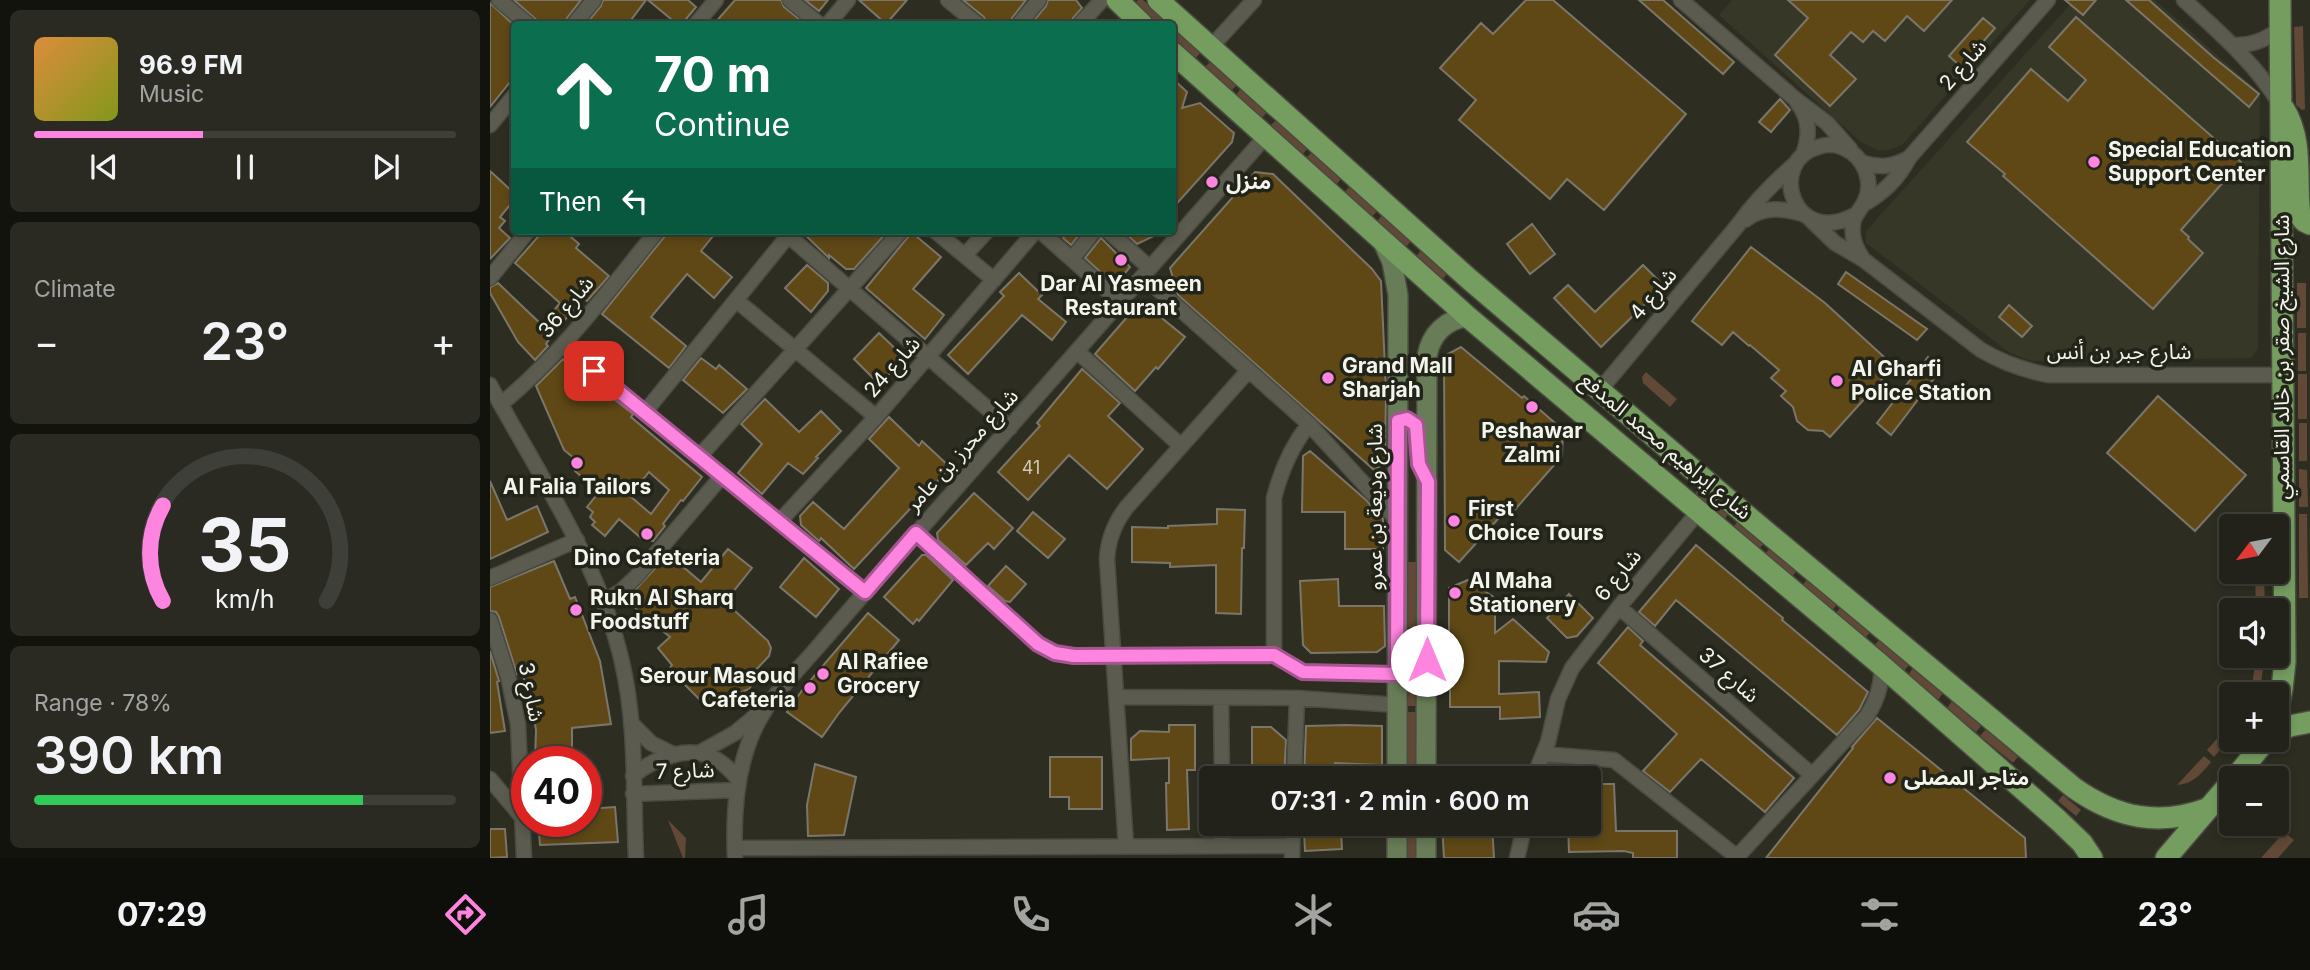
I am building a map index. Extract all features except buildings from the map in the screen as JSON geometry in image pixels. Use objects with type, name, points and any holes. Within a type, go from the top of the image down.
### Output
[{"type":"main road","points":[[1116,0],[1139,21]]},
{"type":"main road","name":"شارع إبراهيم محمد المدفع","points":[[1158,0],[1469,279],[1917,659],[2086,796],[2111,809],[2155,819],[2174,818],[2209,808]]},
{"type":"main road","name":"شارع الشيخ صقر بن خالد القاسمي","points":[[2280,0],[2282,682]]},
{"type":"main road","name":"شارع إبراهيم محمد المدفع","points":[[1176,56],[1468,317],[1881,665],[2070,831],[2092,858]]},
{"type":"main road","points":[[2281,104],[2291,120],[2296,138],[2300,216],[2310,224]]},
{"type":"main road","points":[[1598,425],[1620,432],[1680,479],[1690,475],[1690,467]]},
{"type":"main road","points":[[2289,726],[2310,722]]},
{"type":"main road","points":[[2244,766],[2256,752]]},
{"type":"main road","points":[[2166,858],[2219,796]]},
{"type":"street","points":[[499,0],[524,21]]},
{"type":"street","points":[[576,21],[594,0]]},
{"type":"street","points":[[698,21],[716,0]]},
{"type":"street","points":[[790,0],[815,21]]},
{"type":"street","points":[[830,21],[848,0]]},
{"type":"street","points":[[948,0],[967,21]]},
{"type":"street","points":[[1022,21],[1039,0]]},
{"type":"street","points":[[1083,21],[1102,0]]},
{"type":"street","points":[[1211,47],[1254,0]]},
{"type":"street","points":[[1681,0],[1826,123],[1858,158],[1868,177],[1868,191],[1860,209],[1853,238],[1864,260]]},
{"type":"street","name":"شارع 2","points":[[1860,209],[1895,180],[1909,158],[2048,0]]},
{"type":"street","points":[[2184,0],[2233,45],[2259,73],[2281,104]]},
{"type":"street","points":[[2233,45],[2253,44],[2280,29]]},
{"type":"street","points":[[1794,98],[1804,111],[1808,125],[1808,140],[1791,176],[1790,190],[1794,202],[1807,217],[1826,224],[1841,222],[1860,209]]},
{"type":"street","points":[[490,125],[511,100]]},
{"type":"street","name":"شارع محرز بن عامر","points":[[735,853],[738,785],[749,741],[768,705],[1266,136]]},
{"type":"street","points":[[1800,159],[1815,148],[1828,145],[1842,147],[1858,158],[1882,167],[1892,166],[1909,158]]},
{"type":"street","name":"شارع 4","points":[[1600,390],[1764,192],[1800,159]]},
{"type":"street","name":"شارع 4","points":[[1738,225],[1752,215],[1769,209],[1786,209],[1807,217]]},
{"type":"street","name":"شارع جبر بن أنس","points":[[1807,217],[1835,243],[1864,260],[1981,350],[2002,363],[2024,371],[2048,374],[2283,375]]},
{"type":"street","points":[[490,278],[525,235]]},
{"type":"street","name":"شارع 36","points":[[500,404],[531,378],[562,345],[654,235]]},
{"type":"street","points":[[645,412],[786,235]]},
{"type":"street","points":[[790,235],[1010,428]]},
{"type":"street","points":[[699,457],[898,235]]},
{"type":"street","points":[[940,235],[994,279]]},
{"type":"street","points":[[965,255],[983,235]]},
{"type":"street","name":"شارع 24","points":[[779,522],[876,417],[1034,235]]},
{"type":"street","points":[[1039,235],[1072,259],[1111,294]]},
{"type":"street","points":[[1072,259],[1091,235]]},
{"type":"street","points":[[1112,235],[1146,272],[1309,424],[1398,521]]},
{"type":"street","name":"شارع وديعة بن عمرو","points":[[1381,239],[1392,262],[1398,286],[1397,766]]},
{"type":"street","points":[[736,300],[876,417]]},
{"type":"street","points":[[1426,766],[1429,348],[1435,334],[1446,324],[1468,317]]},
{"type":"street","points":[[562,345],[865,592]]},
{"type":"street","points":[[1079,352],[1181,446]]},
{"type":"street","points":[[1126,846],[1107,559],[1111,535],[1126,508],[1249,370]]},
{"type":"street","points":[[490,385],[577,540],[603,602],[622,662],[631,723],[636,858]]},
{"type":"street","points":[[1398,421],[1407,419],[1416,425],[1419,464],[1428,482]]},
{"type":"street","points":[[1274,655],[1274,498],[1287,457],[1309,424]]},
{"type":"street","points":[[603,602],[636,576],[722,476]]},
{"type":"street","name":"شارع 6","points":[[1539,766],[1559,699],[1572,667],[1699,511]]},
{"type":"street","points":[[916,533],[1038,644],[1065,655],[1274,655],[1303,672],[1397,674]]},
{"type":"street","points":[[490,578],[577,540]]},
{"type":"street","name":"شارع 37","points":[[1619,607],[1812,775]]},
{"type":"street","name":"شارع 3","points":[[490,621],[509,676],[518,724],[519,746]]},
{"type":"street","points":[[1544,754],[1614,760],[1737,857],[1873,706],[1880,686],[1881,665]]},
{"type":"street","points":[[1116,697],[1297,698],[1398,705]]},
{"type":"street","points":[[1221,698],[1222,766]]},
{"type":"street","points":[[1294,766],[1297,698]]},
{"type":"street","points":[[633,776],[652,762],[675,755],[699,753],[735,733],[768,705]]},
{"type":"street","points":[[631,723],[651,743],[675,755]]},
{"type":"street","points":[[699,753],[721,762],[738,785]]},
{"type":"street","points":[[490,779],[511,804]]},
{"type":"street","name":"شارع 7","points":[[633,793],[738,785]]},
{"type":"street","points":[[1223,836],[1223,846]]},
{"type":"street","points":[[1397,836],[1397,858]]},
{"type":"street","points":[[1426,836],[1426,858]]},
{"type":"street","points":[[1517,858],[1522,836]]},
{"type":"street","name":"شارع 3","points":[[522,837],[524,858]]},
{"type":"street","points":[[735,853],[1036,853],[1126,846],[1223,846],[1292,852]]},
{"type":"shaded area","points":[[1143,0],[1166,21],[1153,21],[1134,4]]},
{"type":"shaded area","points":[[1732,0],[2030,0],[1902,145],[1889,150],[1877,150],[1861,142],[1719,15]]},
{"type":"shaded area","name":"Special Education Support Center","points":[[2074,0],[2155,0],[2260,93],[2258,349],[2251,358],[2032,361],[2010,353],[1866,243],[1866,231]]},
{"type":"shaded area","points":[[2303,26],[2305,109],[2302,110],[2296,105],[2294,27]]},
{"type":"shaded area","points":[[1176,30],[1201,52],[1195,59],[1176,41]]},
{"type":"shaded area","points":[[1211,61],[1237,85],[1231,91],[1205,67]]},
{"type":"shaded area","points":[[1241,88],[1267,112],[1262,118],[1236,95]]},
{"type":"shaded area","points":[[1276,120],[1308,148],[1302,155],[1270,126]]},
{"type":"shaded area","points":[[1312,152],[1341,179],[1336,185],[1306,158]]},
{"type":"shaded area","points":[[1350,186],[1377,211],[1372,217],[1344,193]]},
{"type":"shaded area","points":[[1382,215],[1411,241],[1405,248],[1377,222]]},
{"type":"shaded area","points":[[1421,250],[1447,274],[1442,280],[1416,257]]},
{"type":"shaded area","points":[[2297,283],[2306,283],[2306,328],[2297,328]]},
{"type":"shaded area","points":[[2298,333],[2306,333],[2306,371],[2298,371]]},
{"type":"shaded area","points":[[1646,372],[1677,399],[1670,407],[1643,383],[1642,377]]},
{"type":"shaded area","points":[[2298,374],[2307,374],[2307,419],[2298,419]]},
{"type":"shaded area","points":[[2299,423],[2307,423],[2307,461],[2299,461]]},
{"type":"shaded area","points":[[2299,469],[2307,470],[2308,507],[2299,507]]},
{"type":"shaded area","points":[[1700,488],[1729,513],[1724,520],[1694,495]]},
{"type":"shaded area","points":[[2299,514],[2307,514],[2308,598],[2299,598]]},
{"type":"shaded area","points":[[1738,521],[1764,543],[1759,549],[1733,527]]},
{"type":"shaded area","points":[[1770,548],[1797,570],[1792,577],[1765,554]]},
{"type":"shaded area","points":[[1407,562],[1417,562],[1418,627],[1407,628]]},
{"type":"shaded area","points":[[1807,579],[1837,604],[1832,611],[1802,586]]},
{"type":"shaded area","points":[[2255,584],[2264,584],[2265,598],[2256,598]]},
{"type":"shaded area","points":[[1841,607],[1870,632],[1865,639],[1835,614]]},
{"type":"shaded area","points":[[1879,640],[1909,665],[1904,671],[1874,646]]},
{"type":"shaded area","points":[[1407,646],[1416,646],[1417,706],[1407,706]]},
{"type":"shaded area","points":[[1913,668],[1943,693],[1938,700],[1908,675]]},
{"type":"shaded area","points":[[2254,668],[2263,668],[2261,682],[2253,682]]},
{"type":"shaded area","points":[[1952,701],[1981,726],[1976,732],[1947,708]]},
{"type":"shaded area","points":[[1407,712],[1417,712],[1417,766],[1407,766]]},
{"type":"shaded area","points":[[1986,729],[2018,757],[2013,763],[1980,736]]},
{"type":"shaded area","points":[[2219,736],[2219,751],[2214,757],[2207,750]]},
{"type":"shaded area","points":[[2204,756],[2211,762],[2204,771],[2196,778],[2177,785]]},
{"type":"shaded area","points":[[2063,795],[2081,810],[2076,816],[2058,801]]},
{"type":"shaded area","points":[[668,820],[686,838],[685,858],[683,858]]},
{"type":"shaded area","points":[[1407,836],[1416,836],[1416,858],[1406,858]]},
{"type":"shaded area","points":[[2280,836],[2289,836],[2294,840],[2278,858],[2261,858]]},
{"type":"place","name":"Special Education Support Center","points":[[2094,162]]},
{"type":"place","name":"منزل","points":[[1212,182]]},
{"type":"place","name":"Dar Al Yasmeen Restaurant","points":[[1121,260]]},
{"type":"place","name":"Grand Mall Sharjah","points":[[1328,378]]},
{"type":"place","name":"Al Gharfi Police Station","points":[[1837,381]]},
{"type":"place","name":"Peshawar Zalmi","points":[[1532,407]]},
{"type":"place","name":"Al Falia Tailors","points":[[577,463]]},
{"type":"place","name":"First Choice Tours","points":[[1454,521]]},
{"type":"place","name":"Dino Cafeteria","points":[[647,534]]},
{"type":"place","name":"Al Maha Stationery","points":[[1455,593]]},
{"type":"place","name":"Rukn Al Sharq Foodstuff","points":[[576,610]]},
{"type":"place","name":"Al Rafiee Grocery","points":[[823,674]]},
{"type":"place","name":"Serour Masoud Cafeteria","points":[[810,688]]},
{"type":"place","name":"متاجر المصلى","points":[[1890,778]]},
{"type":"route","points":[[594,371],[865,592],[916,533],[1030,638],[1055,653],[1074,656],[1274,655],[1303,672],[1397,674],[1398,421],[1407,419],[1416,425],[1420,470],[1428,482],[1427,660]]}]
